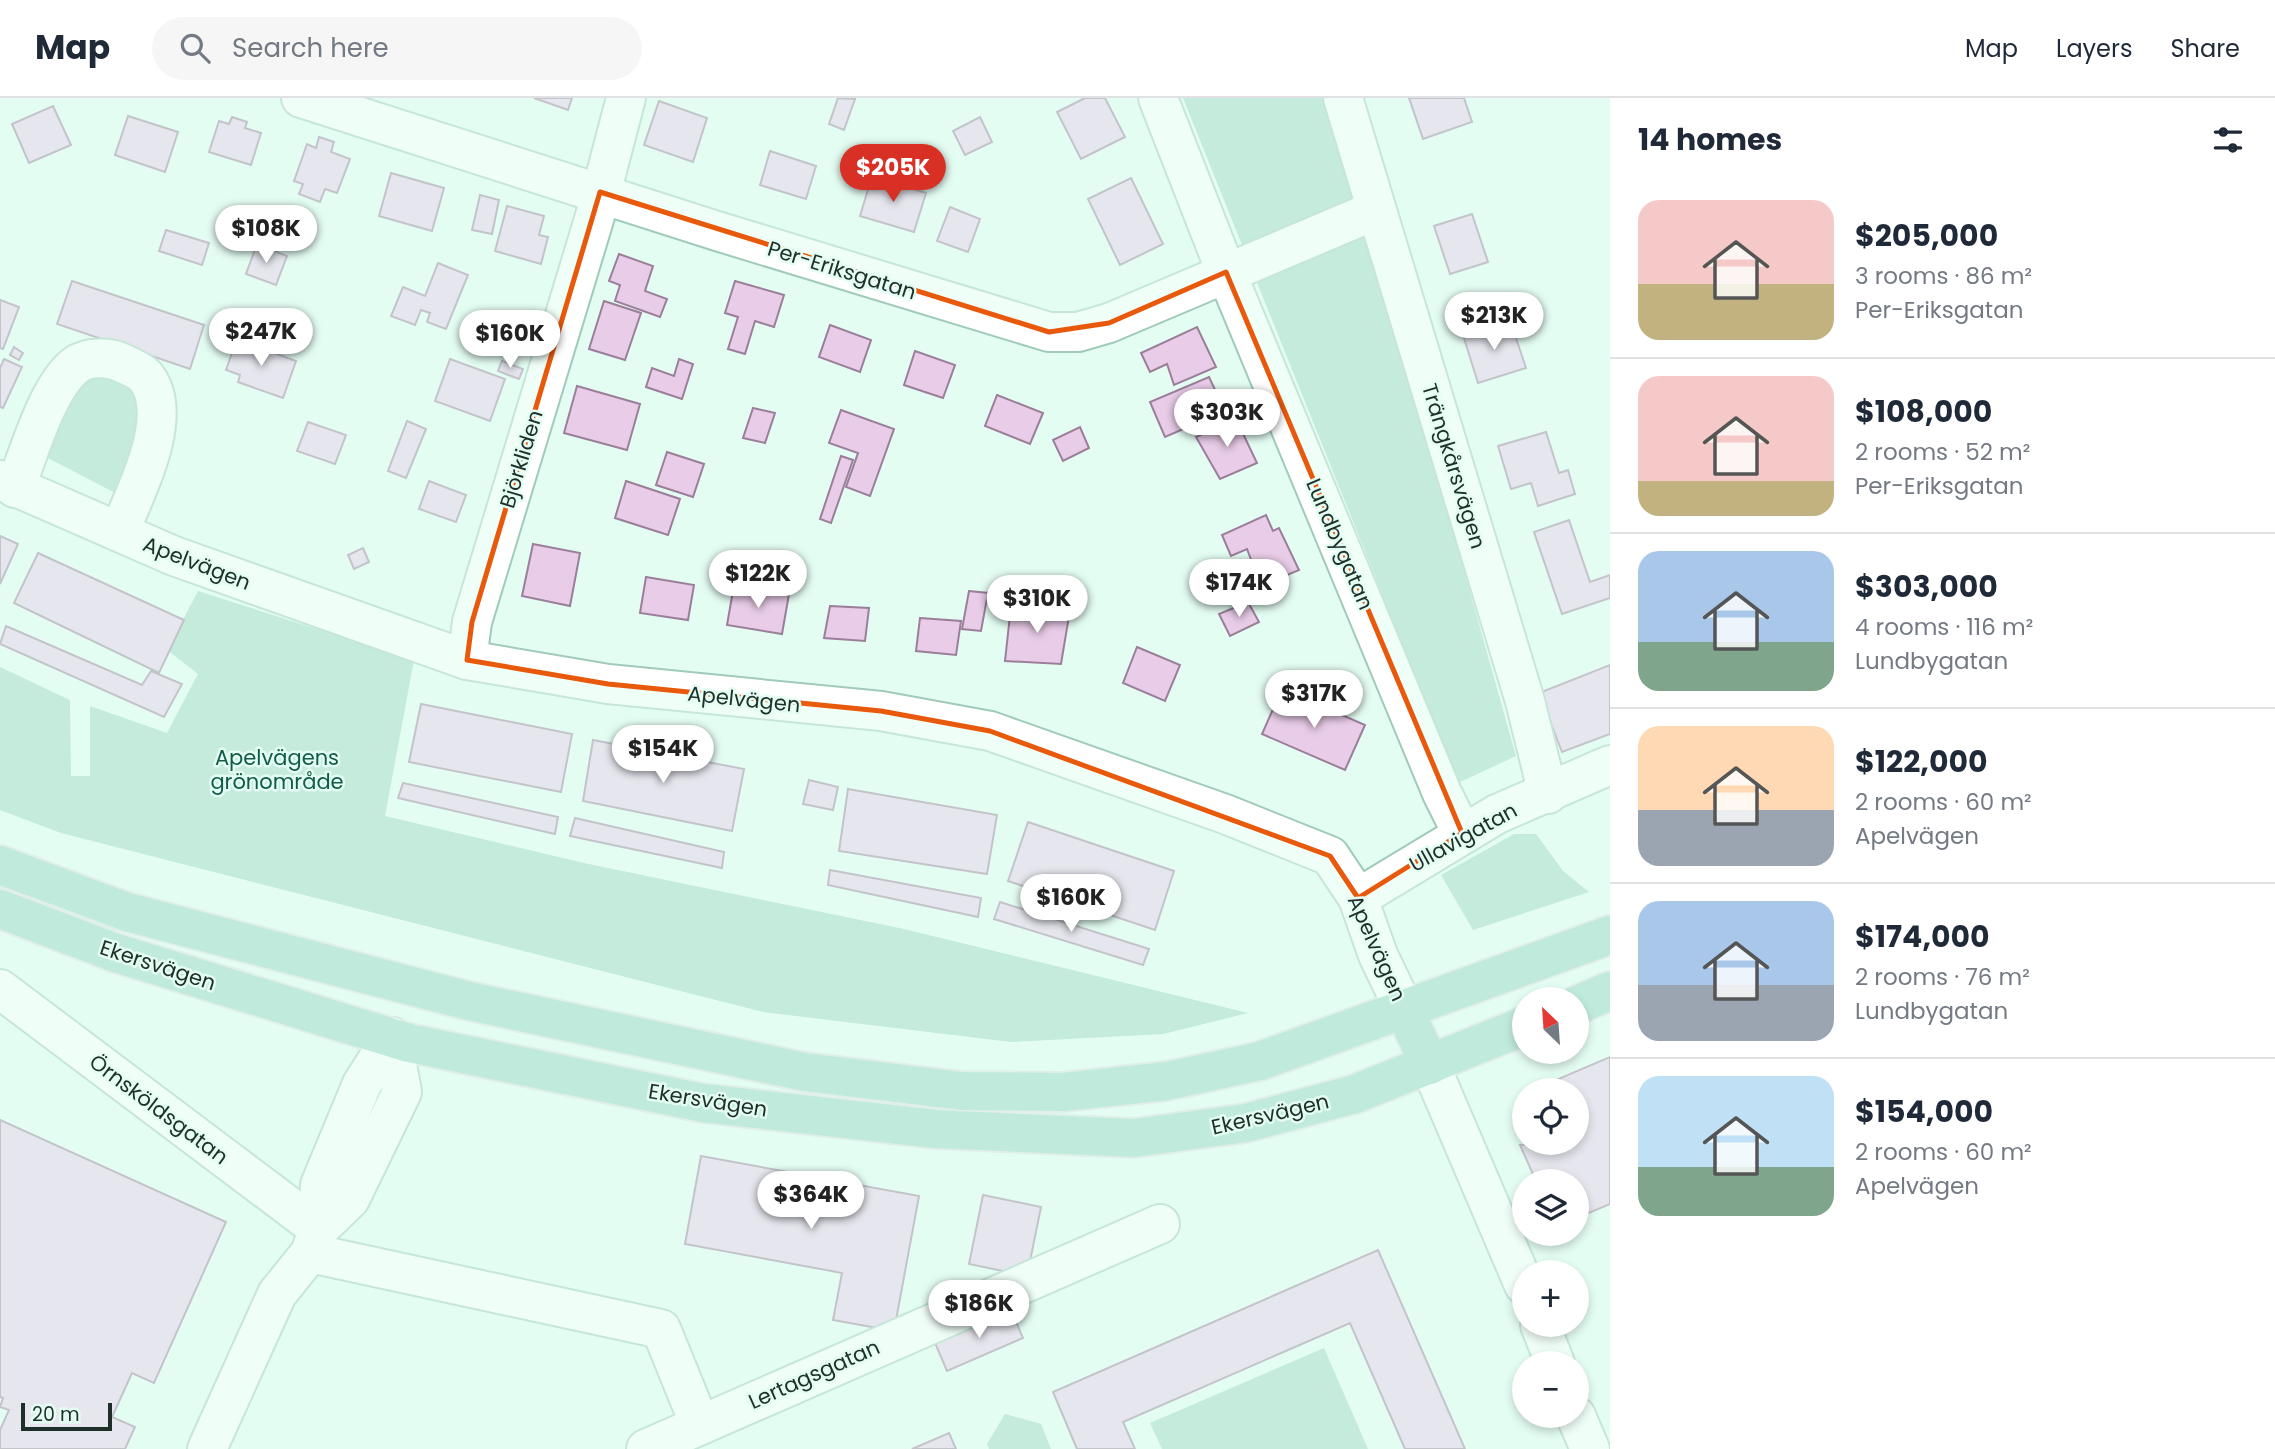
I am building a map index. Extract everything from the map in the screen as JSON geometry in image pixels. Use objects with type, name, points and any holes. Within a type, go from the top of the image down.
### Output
[{"type":"main road","name":"Ekersvägen","points":[[0,865],[127,912],[410,987],[805,1072],[962,1091],[1063,1092],[1167,1081],[1260,1061],[1328,1039],[1610,935]]},
{"type":"main road","name":"Ekersvägen","points":[[11,914],[116,953],[392,1037],[703,1103],[935,1129],[1133,1139],[1246,1124],[1354,1094],[1512,1031]]},
{"type":"main road","points":[[392,1037],[410,987]]},
{"type":"main road","points":[[1589,1000],[1610,991]]},
{"type":"main road","points":[[1404,1009],[1430,1065]]},
{"type":"street","name":"Per-Eriksgatan","points":[[300,98],[1049,332],[1079,332],[1109,323],[1377,210]]},
{"type":"street","name":"Björkliden","points":[[467,660],[472,622],[626,98]]},
{"type":"street","name":"Lundbygatan","points":[[1158,98],[1226,272],[1442,793],[1462,833]]},
{"type":"street","name":"Trängkårsvägen","points":[[1343,98],[1521,688],[1548,794]]},
{"type":"street","points":[[8,484],[58,385],[77,363],[99,358],[120,362],[144,375],[157,398],[155,437],[119,532]]},
{"type":"street","name":"Apelvägen","points":[[8,484],[174,556],[467,660],[608,684],[881,711],[990,731],[1224,814],[1330,856],[1358,898],[1378,955],[1404,1009]]},
{"type":"street","name":"Ullavigatan","points":[[1358,898],[1497,814],[1610,765]]},
{"type":"street","name":"Örnsköldsgatan","points":[[0,989],[314,1241]]},
{"type":"street","points":[[207,1449],[277,1294],[314,1241],[320,1185],[362,1084],[392,1037]]},
{"type":"street","points":[[1430,1065],[1513,1260]]},
{"type":"street","name":"Lertagsgatan","points":[[646,1449],[1160,1224]]},
{"type":"street","points":[[314,1241],[661,1329],[700,1425]]},
{"type":"street","points":[[1581,1428],[1590,1449]]},
{"type":"highlighted area","points":[[600,192],[1049,332],[1109,323],[1226,272],[1462,833],[1358,898],[1330,856],[990,731],[881,711],[608,684],[467,660],[472,622]]},
{"type":"green space","points":[[1183,98],[1324,98],[1343,139],[1516,756],[1458,783]]},
{"type":"green space","points":[[112,367],[147,397],[123,497],[40,454],[70,380]]},
{"type":"green space","name":"Apelvägens grönområde","points":[[198,591],[414,660],[385,816],[584,863],[904,929],[1248,1013],[1163,1034],[1011,1042],[763,1012],[61,833],[0,810],[0,667],[70,700],[71,776],[90,776],[90,706],[167,733],[198,674],[167,650]]},
{"type":"green space","points":[[1514,834],[1536,834],[1563,871],[1589,892],[1473,930],[1441,875]]},
{"type":"green space","points":[[1324,1348],[1368,1449],[1162,1449],[1150,1423]]},
{"type":"green space","points":[[1005,1414],[1041,1424],[1051,1449],[989,1449],[987,1444]]},
{"type":"building","points":[[534,98],[572,98],[568,110]]},
{"type":"building","points":[[838,98],[855,99],[844,130],[829,124]]},
{"type":"building","points":[[1085,98],[1105,98],[1125,137],[1081,159],[1057,112]]},
{"type":"building","points":[[1409,98],[1464,98],[1472,122],[1423,139]]},
{"type":"building","points":[[659,101],[707,118],[693,162],[644,145]]},
{"type":"building","points":[[53,106],[71,145],[29,163],[12,124]]},
{"type":"building","points":[[128,116],[178,132],[165,172],[115,155]]},
{"type":"building","points":[[232,117],[247,122],[245,128],[261,133],[251,165],[209,152],[219,121],[229,124]]},
{"type":"building","points":[[980,117],[992,142],[965,155],[953,131]]},
{"type":"building","points":[[319,137],[334,142],[331,152],[350,159],[337,193],[325,189],[320,202],[299,194],[303,184],[294,181],[307,144],[316,148]]},
{"type":"building","points":[[770,151],[816,166],[806,199],[760,185]]},
{"type":"building","points":[[391,173],[444,188],[432,231],[379,216]]},
{"type":"building","points":[[872,176],[926,193],[914,232],[860,216]]},
{"type":"building","points":[[1131,178],[1163,244],[1120,265],[1088,199]]},
{"type":"building","points":[[480,195],[499,200],[492,234],[472,230]]},
{"type":"building","points":[[507,206],[544,216],[539,235],[548,237],[541,264],[495,251]]},
{"type":"building","points":[[950,207],[980,219],[968,252],[937,241]]},
{"type":"building","points":[[1472,214],[1488,262],[1450,274],[1434,226]]},
{"type":"building","points":[[166,230],[209,243],[202,265],[159,251]]},
{"type":"building","points":[[257,244],[287,256],[276,285],[246,274]]},
{"type":"building","points":[[619,254],[653,266],[645,291],[667,299],[660,317],[615,301],[620,285],[609,281]]},
{"type":"building","points":[[438,263],[468,275],[446,329],[427,322],[430,313],[421,310],[415,325],[391,316],[403,287],[425,296]]},
{"type":"building","points":[[72,281],[204,325],[190,369],[57,324]]},
{"type":"building","points":[[735,281],[784,295],[774,327],[755,321],[745,354],[728,349],[738,317],[725,313]]},
{"type":"building","points":[[0,300],[19,307],[3,349],[0,348]]},
{"type":"building","points":[[604,301],[641,313],[625,360],[589,349]]},
{"type":"building","points":[[1510,320],[1526,368],[1478,383],[1463,335]]},
{"type":"building","points":[[830,325],[871,340],[860,372],[819,357]]},
{"type":"building","points":[[1197,327],[1216,367],[1174,385],[1167,364],[1150,372],[1141,353]]},
{"type":"building","points":[[237,339],[296,361],[283,398],[238,382],[240,375],[226,370]]},
{"type":"building","points":[[14,347],[23,353],[19,360],[10,355]]},
{"type":"building","points":[[915,351],[955,365],[943,398],[904,385]]},
{"type":"building","points":[[4,359],[22,367],[3,408],[0,407],[0,368]]},
{"type":"building","points":[[450,359],[505,379],[490,421],[435,401]]},
{"type":"building","points":[[679,359],[693,364],[682,399],[646,387],[652,368],[674,376]]},
{"type":"building","points":[[502,361],[523,369],[519,379],[498,371]]},
{"type":"building","points":[[1209,377],[1225,411],[1165,437],[1150,402]]},
{"type":"building","points":[[577,386],[640,404],[627,450],[564,433]]},
{"type":"building","points":[[997,395],[1043,413],[1030,444],[985,426]]},
{"type":"building","points":[[753,408],[775,413],[765,443],[743,438]]},
{"type":"building","points":[[841,410],[894,429],[870,496],[846,487],[858,453],[829,443]]},
{"type":"building","points":[[1236,419],[1257,463],[1220,479],[1196,437]]},
{"type":"building","points":[[407,421],[426,429],[406,478],[388,471]]},
{"type":"building","points":[[308,422],[346,435],[335,464],[297,451]]},
{"type":"building","points":[[1080,427],[1089,448],[1063,461],[1053,440]]},
{"type":"building","points":[[1546,432],[1559,473],[1568,470],[1575,494],[1538,506],[1531,483],[1511,489],[1498,446]]},
{"type":"building","points":[[667,452],[704,464],[693,497],[656,485]]},
{"type":"building","points":[[841,456],[853,460],[831,523],[820,519]]},
{"type":"building","points":[[429,481],[466,495],[456,522],[419,509]]},
{"type":"building","points":[[626,481],[680,499],[668,535],[615,518]]},
{"type":"building","points":[[1266,515],[1273,531],[1279,528],[1299,570],[1261,586],[1247,549],[1231,556],[1222,535]]},
{"type":"building","points":[[1569,520],[1590,582],[1610,575],[1610,598],[1562,614],[1534,532]]},
{"type":"building","points":[[0,536],[18,544],[0,584]]},
{"type":"building","points":[[533,544],[580,553],[570,606],[522,596]]},
{"type":"building","points":[[363,548],[369,562],[354,569],[348,555]]},
{"type":"building","points":[[38,553],[184,620],[159,673],[14,603]]},
{"type":"building","points":[[646,577],[694,585],[688,620],[640,613]]},
{"type":"building","points":[[734,585],[789,594],[782,634],[727,625]]},
{"type":"building","points":[[969,591],[988,593],[981,631],[962,629]]},
{"type":"building","points":[[1248,602],[1259,622],[1230,636],[1219,614]]},
{"type":"building","points":[[830,606],[869,608],[865,641],[824,638]]},
{"type":"building","points":[[1011,606],[1070,610],[1061,664],[1005,661]]},
{"type":"building","points":[[920,618],[961,621],[956,655],[916,651]]},
{"type":"building","points":[[6,626],[142,685],[151,671],[182,684],[164,717],[0,644]]},
{"type":"building","points":[[1137,647],[1180,665],[1165,701],[1123,683]]},
{"type":"building","points":[[1610,665],[1610,734],[1562,752],[1539,693]]},
{"type":"building","points":[[1282,689],[1365,725],[1345,770],[1262,734]]},
{"type":"building","points":[[421,704],[572,734],[561,792],[409,762]]},
{"type":"building","points":[[593,740],[744,769],[732,831],[583,801]]},
{"type":"building","points":[[809,780],[838,787],[833,810],[803,804]]},
{"type":"building","points":[[403,783],[558,817],[555,834],[398,798]]},
{"type":"building","points":[[848,789],[997,815],[987,874],[839,851]]},
{"type":"building","points":[[575,818],[724,852],[722,868],[570,836]]},
{"type":"building","points":[[1028,822],[1174,871],[1155,930],[1008,881]]},
{"type":"building","points":[[830,870],[981,898],[978,917],[828,885]]},
{"type":"building","points":[[1000,902],[1149,949],[1143,965],[994,919]]},
{"type":"building","points":[[1610,1057],[1610,1204],[1589,1213],[1589,1169],[1531,1169],[1524,1155],[1589,1155],[1589,1078],[1561,1078]]},
{"type":"building","points":[[0,1120],[226,1222],[154,1383],[132,1373],[112,1417],[135,1427],[125,1449],[0,1449],[0,1430],[9,1410],[0,1407],[3,1398],[0,1397]]},
{"type":"building","points":[[701,1156],[919,1196],[894,1331],[833,1320],[842,1273],[685,1244]]},
{"type":"building","points":[[983,1195],[1041,1207],[1027,1276],[969,1264]]},
{"type":"building","points":[[1378,1250],[1465,1449],[1405,1449],[1350,1323],[1123,1422],[1135,1449],[1077,1449],[1053,1392]]},
{"type":"building","points":[[1011,1310],[1023,1338],[947,1371],[935,1343]]},
{"type":"building","points":[[949,1433],[956,1449],[912,1449]]}]
